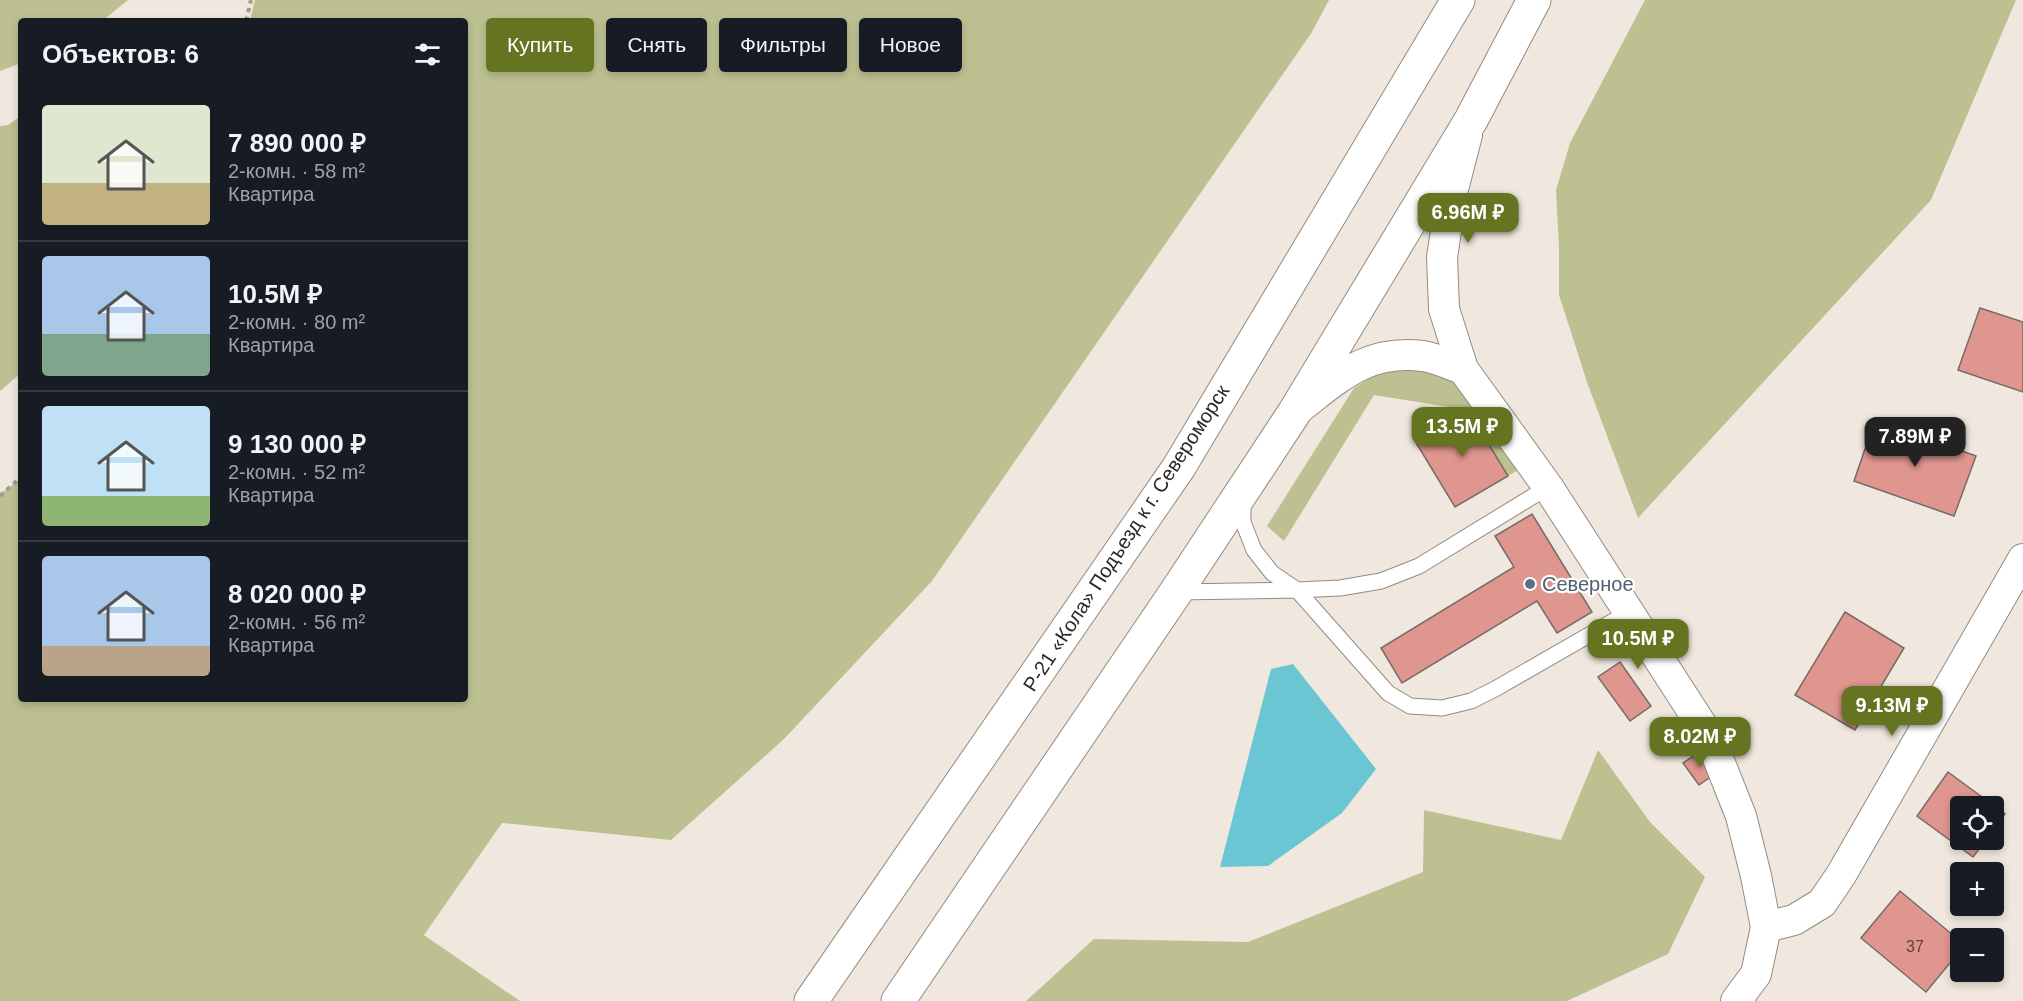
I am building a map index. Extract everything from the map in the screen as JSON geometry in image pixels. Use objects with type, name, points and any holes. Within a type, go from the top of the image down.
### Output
[{"type":"main road","name":"Р-21 «Кола» Подъезд к г. Североморск","points":[[811,1001],[1179,467],[1458,0]]},
{"type":"main road","points":[[898,1001],[1243,492],[1471,120],[1534,0]]},
{"type":"street","points":[[1471,120],[1452,193],[1442,257],[1444,309],[1463,369],[1548,487],[1710,738],[1741,816],[1766,927],[1756,974],[1736,1001]]},
{"type":"street","points":[[1293,412],[1351,369],[1388,355],[1425,356],[1463,369]]},
{"type":"street","points":[[1766,927],[1794,920],[1822,903],[1841,875],[2023,560]]},
{"type":"lane","points":[[1176,592],[1340,588],[1381,581],[1419,566],[1548,487]]},
{"type":"lane","points":[[1243,492],[1243,522],[1254,550],[1272,573],[1297,590],[1388,693],[1410,706],[1442,708],[1471,701],[1629,612]]},
{"type":"path","points":[[247,18],[251,0]]},
{"type":"path","points":[[0,496],[18,480]]},
{"type":"green space","points":[[0,0],[128,0],[106,18],[18,18],[18,64],[0,71]]},
{"type":"green space","points":[[255,0],[1329,0],[1312,32],[932,581],[784,739],[671,840],[502,823],[424,935],[520,1001],[0,1001],[0,494],[18,481],[18,702],[468,702],[468,18],[251,18]]},
{"type":"green space","points":[[1645,0],[2016,0],[1931,200],[1638,518],[1588,385],[1559,295],[1556,190],[1570,143]]},
{"type":"green space","points":[[18,118],[18,376],[0,391],[0,126],[8,125]]},
{"type":"green space","points":[[1420,365],[1448,375],[1473,394],[1520,469],[1508,476],[1468,410],[1374,395],[1284,541],[1267,526],[1354,388],[1380,371]]},
{"type":"green space","points":[[1598,750],[1650,822],[1705,877],[1668,954],[1567,1001],[1026,1001],[1094,939],[1248,942],[1423,872],[1424,810],[1561,840]]},
{"type":"water","points":[[1293,664],[1376,769],[1342,813],[1268,866],[1220,867],[1271,669]]},
{"type":"building","points":[[1980,308],[2023,322],[2023,392],[1958,370]]},
{"type":"building","points":[[1468,410],[1508,476],[1455,507],[1415,441]]},
{"type":"building","points":[[1875,420],[1976,456],[1954,516],[1854,481]]},
{"type":"building","name":"Северное","points":[[1532,514],[1592,612],[1557,633],[1537,601],[1402,683],[1381,648],[1514,567],[1495,536]]},
{"type":"building","points":[[1845,612],[1904,648],[1855,730],[1795,695]]},
{"type":"building","points":[[1620,662],[1651,706],[1630,721],[1598,677]]},
{"type":"building","points":[[1701,751],[1716,773],[1699,785],[1683,763]]},
{"type":"building","points":[[1948,772],[1981,796],[1950,796],[1950,840],[1917,816]]},
{"type":"building","points":[[1963,850],[1978,850],[1973,857]]},
{"type":"building","points":[[1900,891],[1950,933],[1950,963],[1926,992],[1861,938]]},
{"type":"place","name":"Северное","points":[[1530,584]]}]
